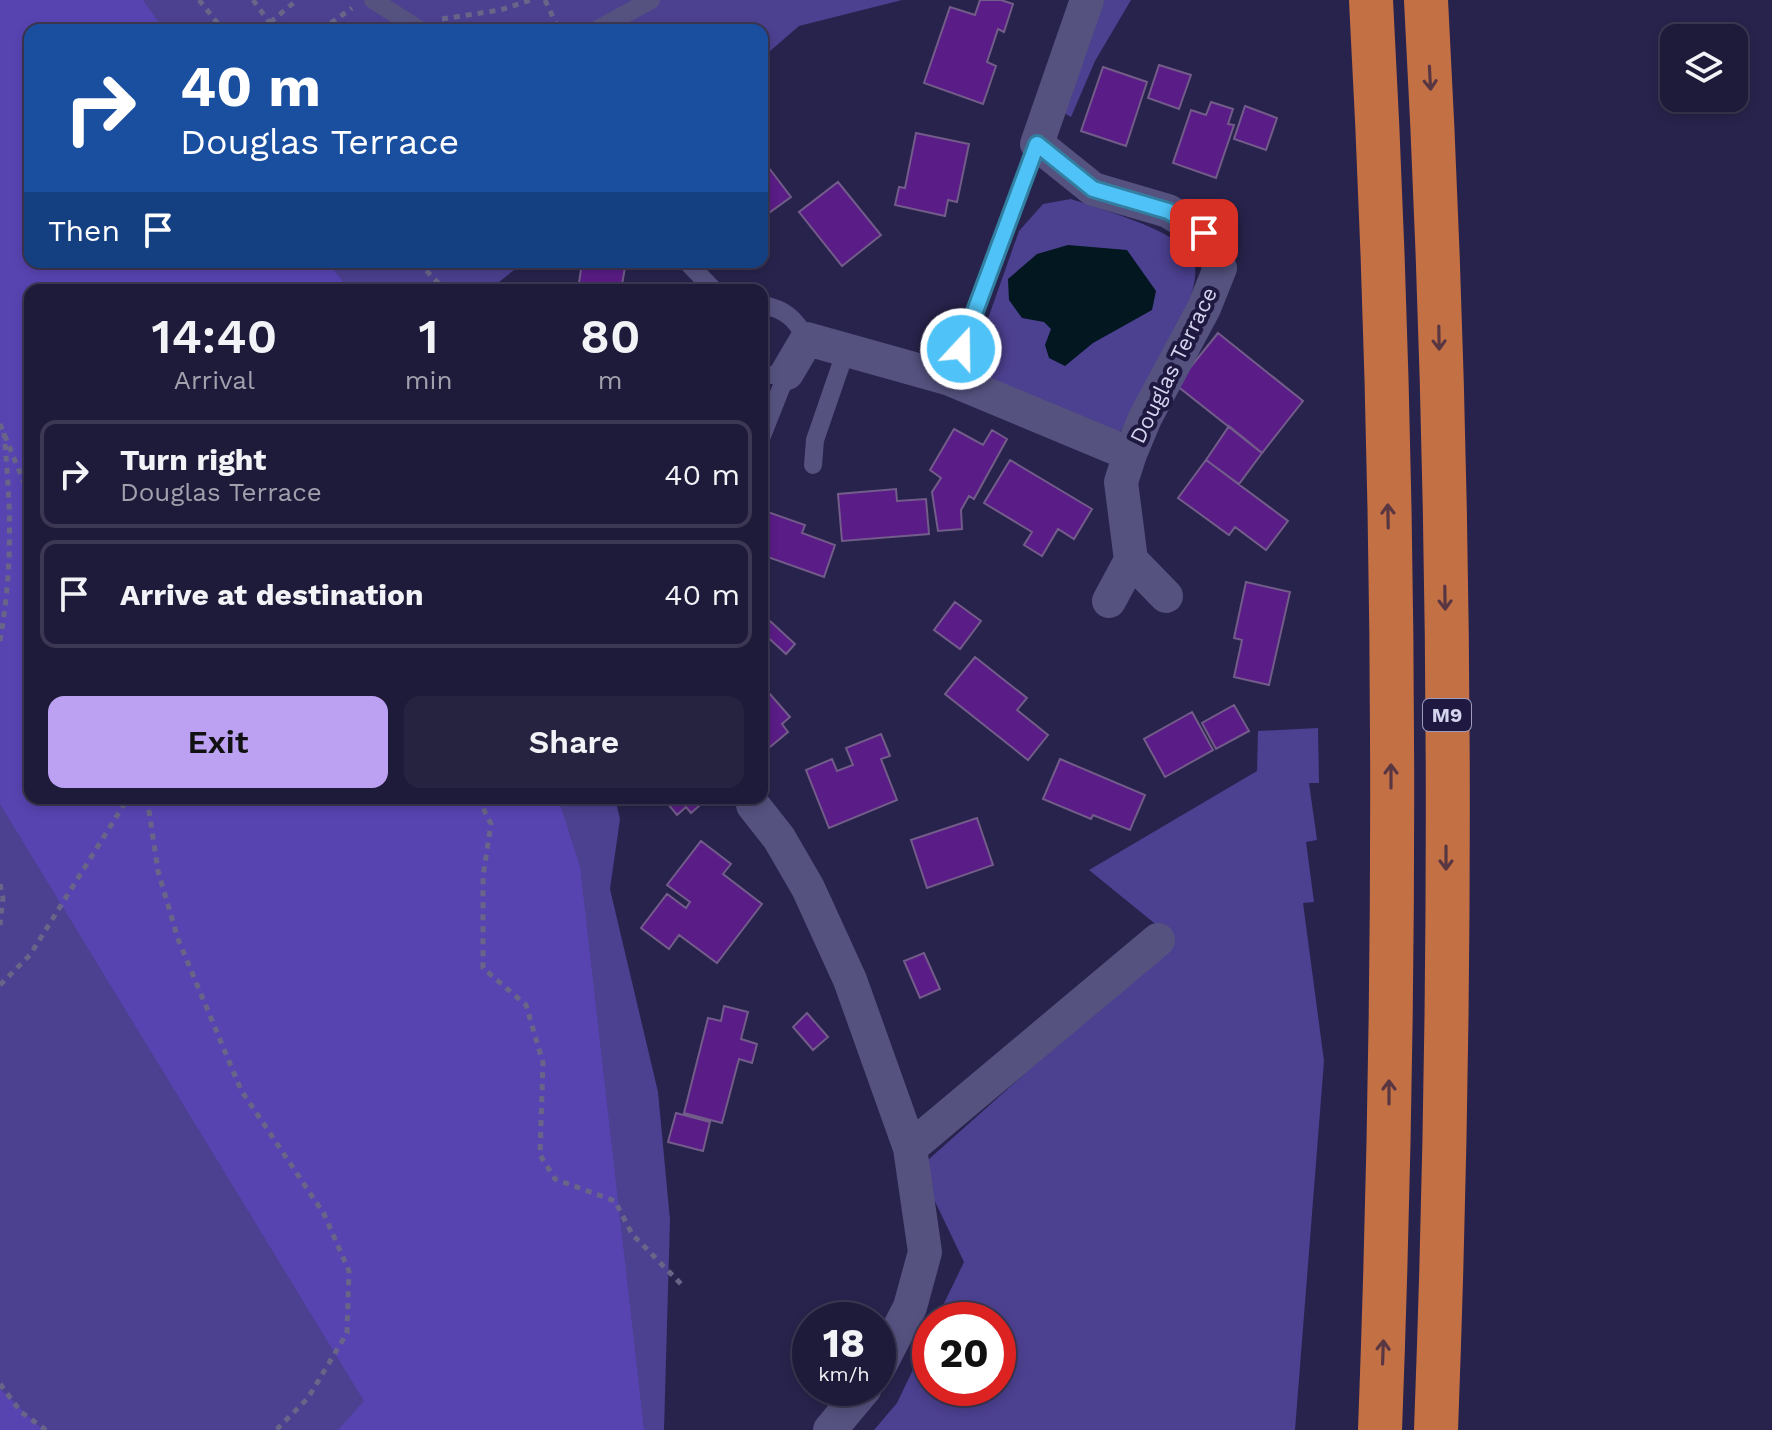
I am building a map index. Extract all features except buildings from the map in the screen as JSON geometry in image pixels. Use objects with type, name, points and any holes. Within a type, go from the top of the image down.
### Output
[{"type":"highway","name":"M9","points":[[1371,0],[1379,144],[1392,678],[1388,1211],[1380,1430]]},
{"type":"highway","name":"M9","points":[[1426,0],[1434,139],[1447,674],[1444,1209],[1436,1430]]},
{"type":"street","points":[[1037,144],[1087,0]]},
{"type":"street","name":"Douglas Terrace","points":[[1037,144],[1093,189],[1168,211],[1204,233],[1220,268],[1204,308],[1145,418],[1121,482],[1131,560]]},
{"type":"street","points":[[774,374],[807,339]]},
{"type":"street","name":"Douglas Terrace","points":[[807,339],[950,379],[1130,454]]},
{"type":"street","points":[[1109,601],[1131,560],[1166,596]]},
{"type":"street","points":[[753,805],[779,838],[808,888],[850,980],[910,1148],[925,1252],[910,1307],[896,1334]]},
{"type":"street","points":[[910,1148],[1158,940]]},
{"type":"street","points":[[830,1430],[850,1406]]},
{"type":"lane","points":[[373,0],[410,24]]},
{"type":"lane","points":[[607,24],[651,0]]},
{"type":"lane","points":[[950,379],[1037,144]]},
{"type":"lane","points":[[693,268],[708,284]]},
{"type":"lane","points":[[768,306],[794,317],[807,339]]},
{"type":"lane","points":[[813,465],[815,440],[846,350]]},
{"type":"lane","points":[[768,405],[774,374]]},
{"type":"path","points":[[199,0],[218,24]]},
{"type":"path","points":[[253,0],[269,22],[297,0]]},
{"type":"path","points":[[329,24],[362,0]]},
{"type":"path","points":[[420,24],[500,10],[531,0]]},
{"type":"path","points":[[545,0],[556,24]]},
{"type":"path","points":[[424,268],[439,284]]},
{"type":"path","points":[[0,424],[24,482]]},
{"type":"path","points":[[0,641],[8,594],[12,518],[4,433]]},
{"type":"path","points":[[0,985],[30,955],[124,804]]},
{"type":"path","points":[[148,804],[158,871],[178,939],[241,1090],[324,1214],[349,1271],[347,1333],[308,1398],[276,1430]]},
{"type":"path","points":[[481,804],[491,824],[483,876],[483,968],[526,1005],[543,1063],[540,1155],[555,1179],[615,1201],[632,1234],[684,1287]]},
{"type":"path","points":[[0,884],[3,898],[0,925]]},
{"type":"path","points":[[0,1384],[21,1412],[46,1430]]},
{"type":"shaded area","points":[[0,0],[902,0],[799,26],[768,53],[768,24],[24,24],[24,268],[516,268],[496,284],[24,284],[24,804],[616,804],[620,819],[610,889],[658,1092],[670,1220],[664,1430],[0,1430]]},
{"type":"shaded area","points":[[0,0],[143,0],[160,24],[24,24],[24,268],[332,268],[345,284],[24,284],[24,804],[560,804],[580,867],[644,1430],[338,1430],[364,1401],[0,804]]},
{"type":"shaded area","points":[[1104,0],[1131,0],[1095,61],[1071,117],[1064,113]]},
{"type":"shaded area","points":[[1071,199],[1155,229],[1184,246],[1192,256],[1195,273],[1182,321],[1154,376],[1116,439],[968,375],[1019,231],[1043,204]]},
{"type":"shaded area","points":[[1318,728],[1319,783],[1309,783],[1317,840],[1306,842],[1314,902],[1303,903],[1324,1061],[1295,1430],[874,1430],[896,1406],[912,1372],[912,1406],[1016,1406],[1016,1302],[945,1302],[964,1262],[919,1168],[1175,940],[1089,870],[1257,771],[1258,731]]},
{"type":"shaded area","points":[[0,1389],[43,1430],[0,1430]]},
{"type":"water","points":[[1068,245],[1127,250],[1156,291],[1152,310],[1093,343],[1065,366],[1049,358],[1045,345],[1051,329],[1044,322],[1022,318],[1009,300],[1008,279],[1037,254]]},
{"type":"route","points":[[961,349],[1037,144],[1093,189],[1168,211],[1204,233]]}]
